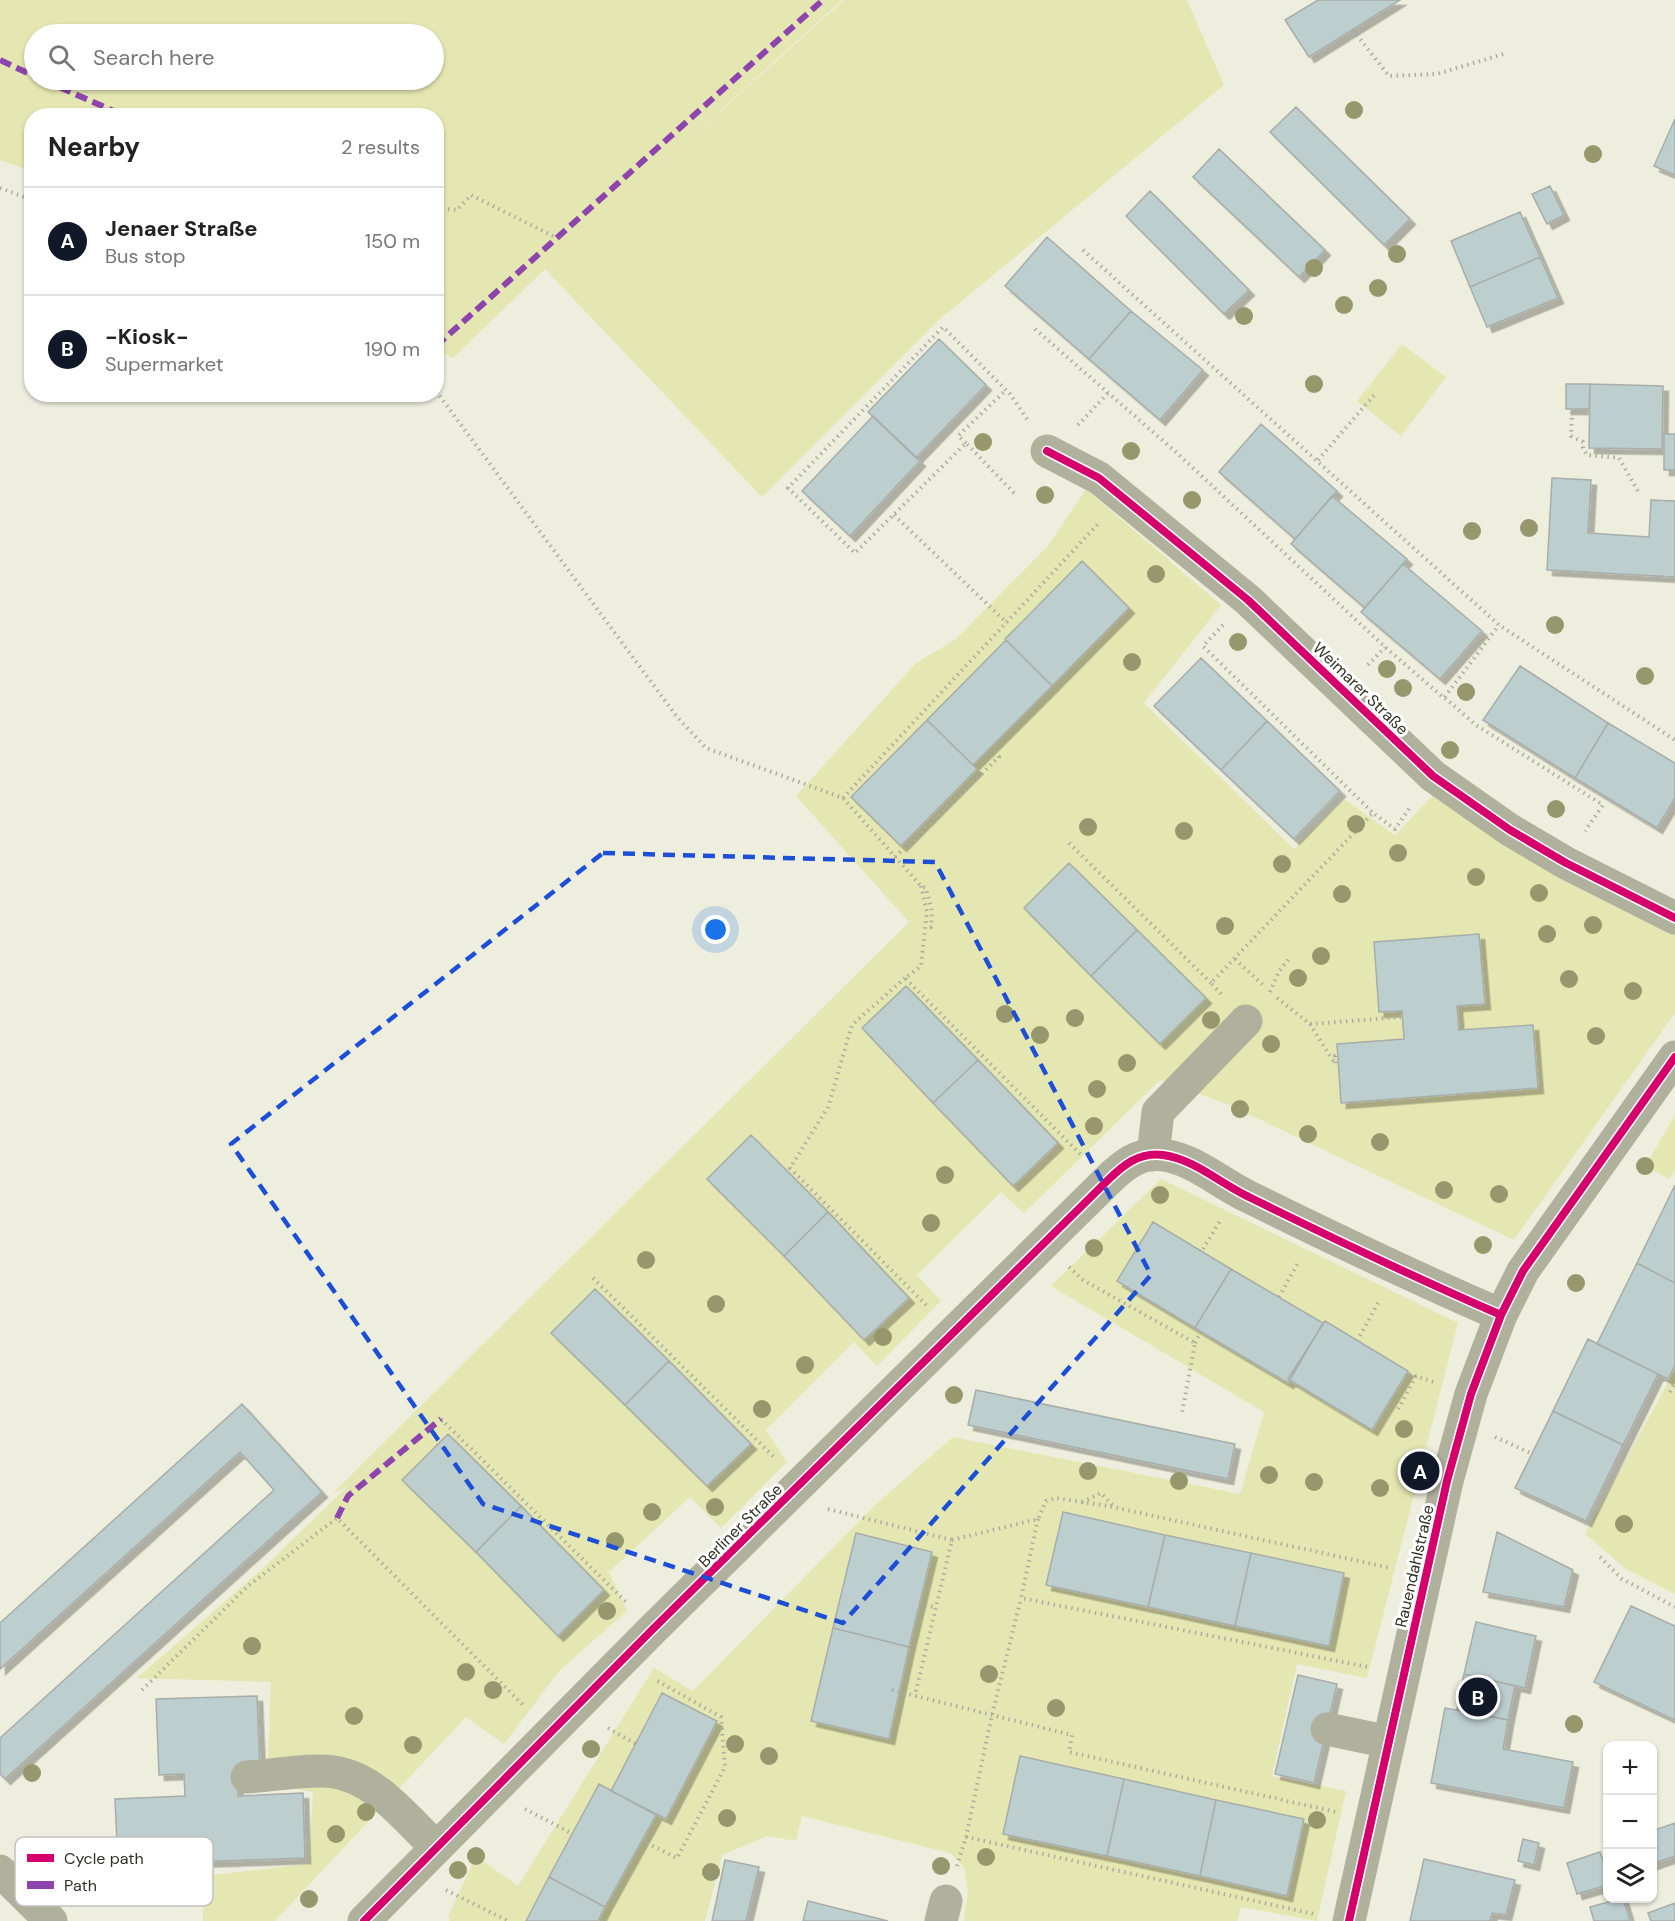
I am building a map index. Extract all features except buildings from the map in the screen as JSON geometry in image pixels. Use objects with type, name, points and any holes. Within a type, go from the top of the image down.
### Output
[{"type":"street","name":"Weimarer Straße","points":[[1047,451],[1099,478],[1248,600],[1433,776],[1510,830],[1566,862],[1675,918]]},
{"type":"street","points":[[1246,1021],[1158,1112],[1147,1156],[1163,1155],[1188,1163],[1238,1192],[1396,1269],[1501,1315]]},
{"type":"street","name":"Rauendahlstraße","points":[[1336,1918],[1371,1821],[1462,1423],[1501,1315],[1523,1271],[1675,1057]]},
{"type":"street","name":"Berliner Straße","points":[[364,1921],[653,1629],[1122,1166],[1147,1156]]},
{"type":"street","points":[[1327,1729],[1389,1742]]},
{"type":"street","points":[[247,1777],[333,1771],[357,1778],[379,1793],[436,1847]]},
{"type":"street","points":[[0,1871],[15,1886]]},
{"type":"street","points":[[36,1906],[51,1921]]},
{"type":"path","points":[[1353,30],[1389,76],[1437,74],[1507,53]]},
{"type":"path","points":[[0,188],[24,197]]},
{"type":"path","points":[[444,209],[457,210],[471,195],[556,238]]},
{"type":"path","points":[[1083,250],[1499,625],[1675,740]]},
{"type":"path","points":[[966,443],[855,553],[788,488],[943,327],[1006,390],[1047,451]]},
{"type":"path","points":[[1035,329],[1177,453],[1385,647],[1476,725],[1603,805],[1584,833]]},
{"type":"path","points":[[1006,390],[958,436],[1014,493]]},
{"type":"path","points":[[1083,421],[1108,393]]},
{"type":"path","points":[[1318,460],[1375,394]]},
{"type":"path","points":[[444,402],[677,717],[706,748],[843,798],[921,886],[926,888],[932,911],[931,927],[926,927],[921,966],[852,1025],[828,1107],[790,1168],[929,1308],[966,1322]]},
{"type":"path","points":[[1572,412],[1571,436],[1583,442],[1587,455],[1619,458],[1639,493]]},
{"type":"path","points":[[843,798],[1124,497]]},
{"type":"path","points":[[894,515],[1006,623]]},
{"type":"path","points":[[1444,698],[1499,625]]},
{"type":"path","points":[[1203,645],[1373,813],[1395,829]]},
{"type":"path","points":[[1362,672],[1385,647]]},
{"type":"path","points":[[895,857],[999,757],[994,750]]},
{"type":"path","points":[[1211,983],[1373,813]]},
{"type":"path","points":[[1069,843],[1211,983],[1246,1021]]},
{"type":"path","points":[[1235,959],[1271,993],[1279,971],[1290,958]]},
{"type":"path","points":[[905,978],[1107,1181]]},
{"type":"path","points":[[1285,1006],[1310,1024],[1335,1064],[1335,1056],[1338,1056]]},
{"type":"path","points":[[1310,1024],[1402,1017]]},
{"type":"path","points":[[1045,1244],[1083,1280],[1195,1342]]},
{"type":"path","points":[[1357,1341],[1396,1269]]},
{"type":"path","points":[[593,1278],[800,1483]]},
{"type":"path","points":[[1182,1413],[1195,1342],[1199,1335]]},
{"type":"path","points":[[1398,1409],[1416,1376]]},
{"type":"path","points":[[1670,1392],[1675,1383]]},
{"type":"path","points":[[441,1419],[653,1629]]},
{"type":"path","points":[[1082,1502],[1101,1493],[1108,1497],[1115,1508]]},
{"type":"path","points":[[944,1911],[966,1837],[1038,1519],[1046,1501],[1056,1498],[1115,1508],[1426,1576]]},
{"type":"path","points":[[824,1508],[952,1540],[1038,1519]]},
{"type":"path","points":[[142,1690],[248,1586],[337,1518],[551,1733]]},
{"type":"path","points":[[915,1695],[952,1540]]},
{"type":"path","points":[[1600,1557],[1622,1579],[1675,1607]]},
{"type":"path","points":[[1021,1598],[1404,1674]]},
{"type":"path","points":[[920,1605],[936,1607]]},
{"type":"path","points":[[622,1661],[721,1717],[725,1767],[677,1858],[647,1843]]},
{"type":"path","points":[[892,1690],[1072,1735],[1069,1752],[1371,1821]]},
{"type":"path","points":[[491,1791],[573,1834]]},
{"type":"path","points":[[966,1837],[1336,1918]]},
{"type":"path","points":[[411,1872],[508,1921]]},
{"type":"highlighted area","points":[[603,853],[935,862],[1151,1275],[843,1623],[483,1504],[231,1144]]},
{"type":"green space","points":[[0,0],[842,0],[636,187],[844,0],[1187,0],[1224,85],[941,318],[762,497],[545,269],[453,358],[444,353],[444,108],[24,108],[24,169],[0,160]]},
{"type":"green space","points":[[1402,344],[1446,377],[1401,436],[1357,401]]},
{"type":"green space","points":[[1086,489],[1221,605],[1144,703],[1294,849],[1344,799],[1395,835],[1439,789],[1675,935],[1675,1013],[1514,1240],[1227,1104],[1160,1080],[1024,1213],[1001,1192],[917,1275],[941,1301],[877,1366],[854,1342],[766,1430],[787,1462],[721,1528],[690,1497],[609,1572],[627,1611],[559,1671],[504,1744],[466,1717],[275,1921],[203,1921],[203,1906],[213,1906],[213,1875],[309,1864],[313,1792],[267,1784],[271,1682],[137,1678],[261,1570],[347,1487],[332,1494],[909,922],[796,796],[916,663],[956,639],[1048,546]]},
{"type":"green space","points":[[1675,1115],[1675,1170],[1669,1179],[1645,1166]]},
{"type":"green space","points":[[1161,1179],[1458,1323],[1367,1678],[1297,1664],[1272,1776],[1346,1791],[1317,1921],[1241,1907],[1237,1921],[964,1921],[968,1891],[964,1867],[950,1853],[802,1816],[796,1841],[767,1836],[722,1855],[705,1921],[450,1921],[448,1917],[476,1856],[518,1886],[654,1668],[693,1691],[875,1505],[953,1437],[1240,1494],[1264,1412],[1051,1286]]},
{"type":"green space","points":[[1675,1370],[1675,1594],[1626,1569],[1585,1534]]},
{"type":"marked path","points":[[444,339],[823,0]]},
{"type":"marked path","points":[[0,60],[24,71]]},
{"type":"marked path","points":[[66,90],[107,108]]},
{"type":"marked path","points":[[337,1518],[348,1496],[441,1419]]},
{"type":"cycle path","points":[[1047,451],[1099,478],[1248,600],[1433,776],[1510,830],[1566,863],[1675,918]]},
{"type":"cycle path","points":[[1349,1921],[1447,1481],[1471,1394],[1501,1315],[1523,1271],[1675,1057]]},
{"type":"cycle path","points":[[364,1921],[653,1629],[1107,1181],[1132,1161],[1154,1155],[1186,1161],[1239,1192],[1501,1315]]},
{"type":"place","name":"Jenaer Straße","points":[[1420,1471]]},
{"type":"place","name":"-Kiosk-","points":[[1478,1697]]}]
